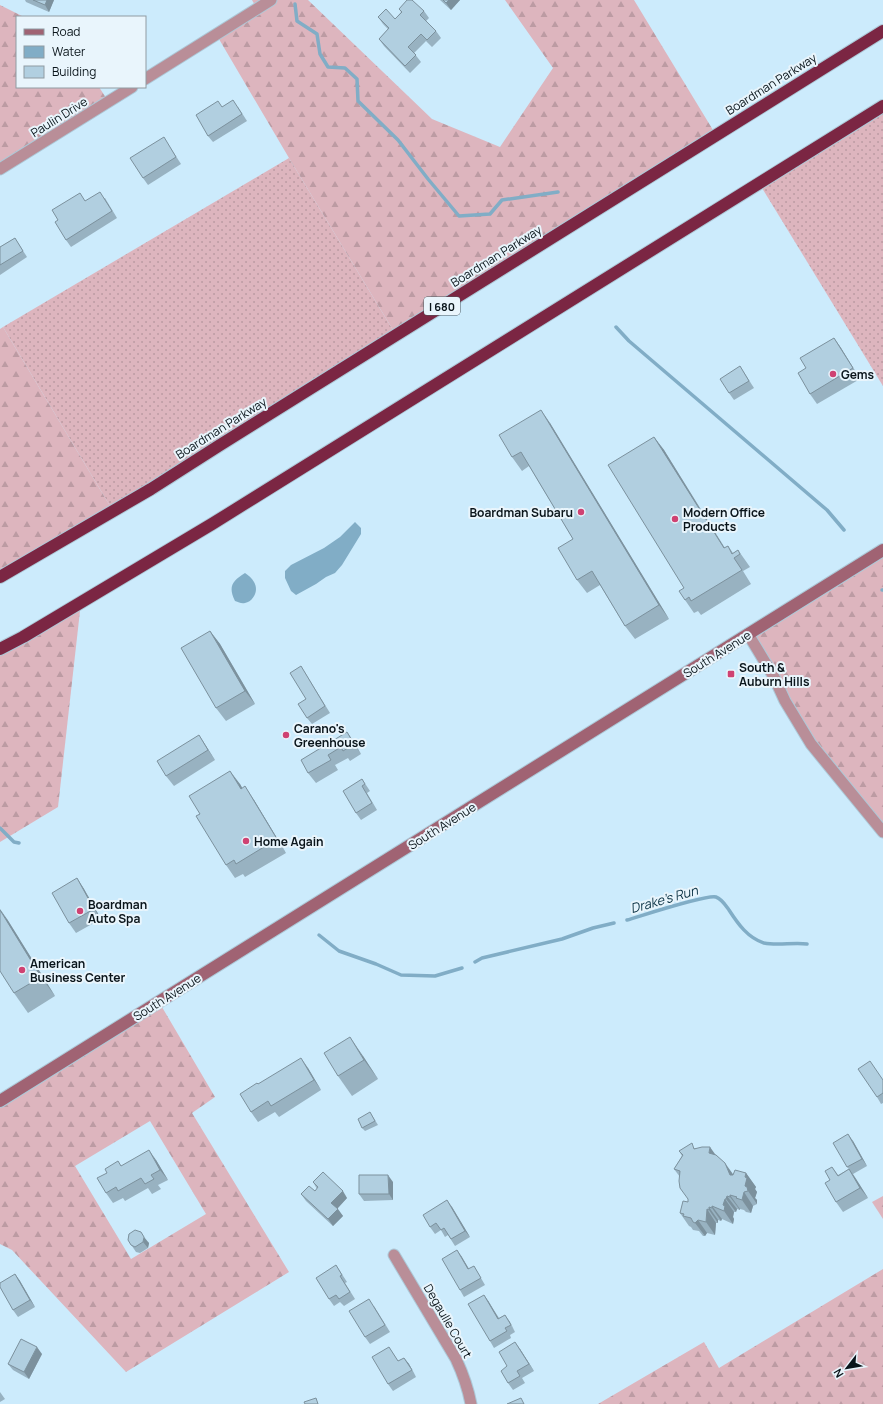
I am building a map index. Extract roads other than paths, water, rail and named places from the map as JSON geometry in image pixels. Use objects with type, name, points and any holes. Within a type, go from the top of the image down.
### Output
[{"type":"highway","name":"Boardman Parkway","points":[[0,577],[151,489],[220,444],[883,31]]},
{"type":"highway","points":[[0,649],[23,637],[212,524],[883,106]]},
{"type":"main road","name":"South Avenue","points":[[0,1101],[883,550]]},
{"type":"street","points":[[146,78],[271,0]]},
{"type":"street","name":"Paulin Drive","points":[[0,169],[130,88]]},
{"type":"street","points":[[748,634],[811,744],[883,832]]},
{"type":"street","name":"Degaulle Court","points":[[394,1254],[456,1359],[469,1391],[471,1404]]},
{"type":"water","points":[[355,522],[361,528],[361,534],[342,565],[335,573],[296,595],[291,591],[285,578],[285,571],[291,565],[324,548],[340,537]]},
{"type":"water","points":[[245,573],[254,582],[256,592],[251,600],[242,603],[235,601],[232,592],[232,585]]},
{"type":"waterway","points":[[295,4],[297,21],[317,34],[320,54],[328,67],[345,68],[357,79],[358,101],[398,140],[459,216],[490,214],[502,200],[558,192]]},
{"type":"waterway","points":[[616,327],[629,341],[827,510],[844,530]]},
{"type":"waterway","name":"Drake's Run","points":[[0,828],[14,842],[19,843]]},
{"type":"waterway","name":"Drake's Run","points":[[627,920],[688,902],[716,897],[724,903],[744,930],[758,941],[769,944],[807,944]]},
{"type":"waterway","name":"Drake's Run","points":[[475,962],[482,958],[562,939],[593,928],[614,923]]},
{"type":"waterway","name":"Drake's Run","points":[[319,935],[339,951],[376,964],[401,975],[435,976],[462,968]]},
{"type":"place","name":"Gems","points":[[833,374]]},
{"type":"place","name":"Boardman Subaru","points":[[581,512]]},
{"type":"place","name":"Modern Office Products","points":[[675,519]]},
{"type":"place","name":"South & Auburn Hills","points":[[731,674]]},
{"type":"place","name":"Carano's Greenhouse","points":[[286,735]]},
{"type":"place","name":"Home Again","points":[[246,841]]},
{"type":"place","name":"Boardman Auto Spa","points":[[80,911]]},
{"type":"place","name":"American Business Center","points":[[22,970]]}]
